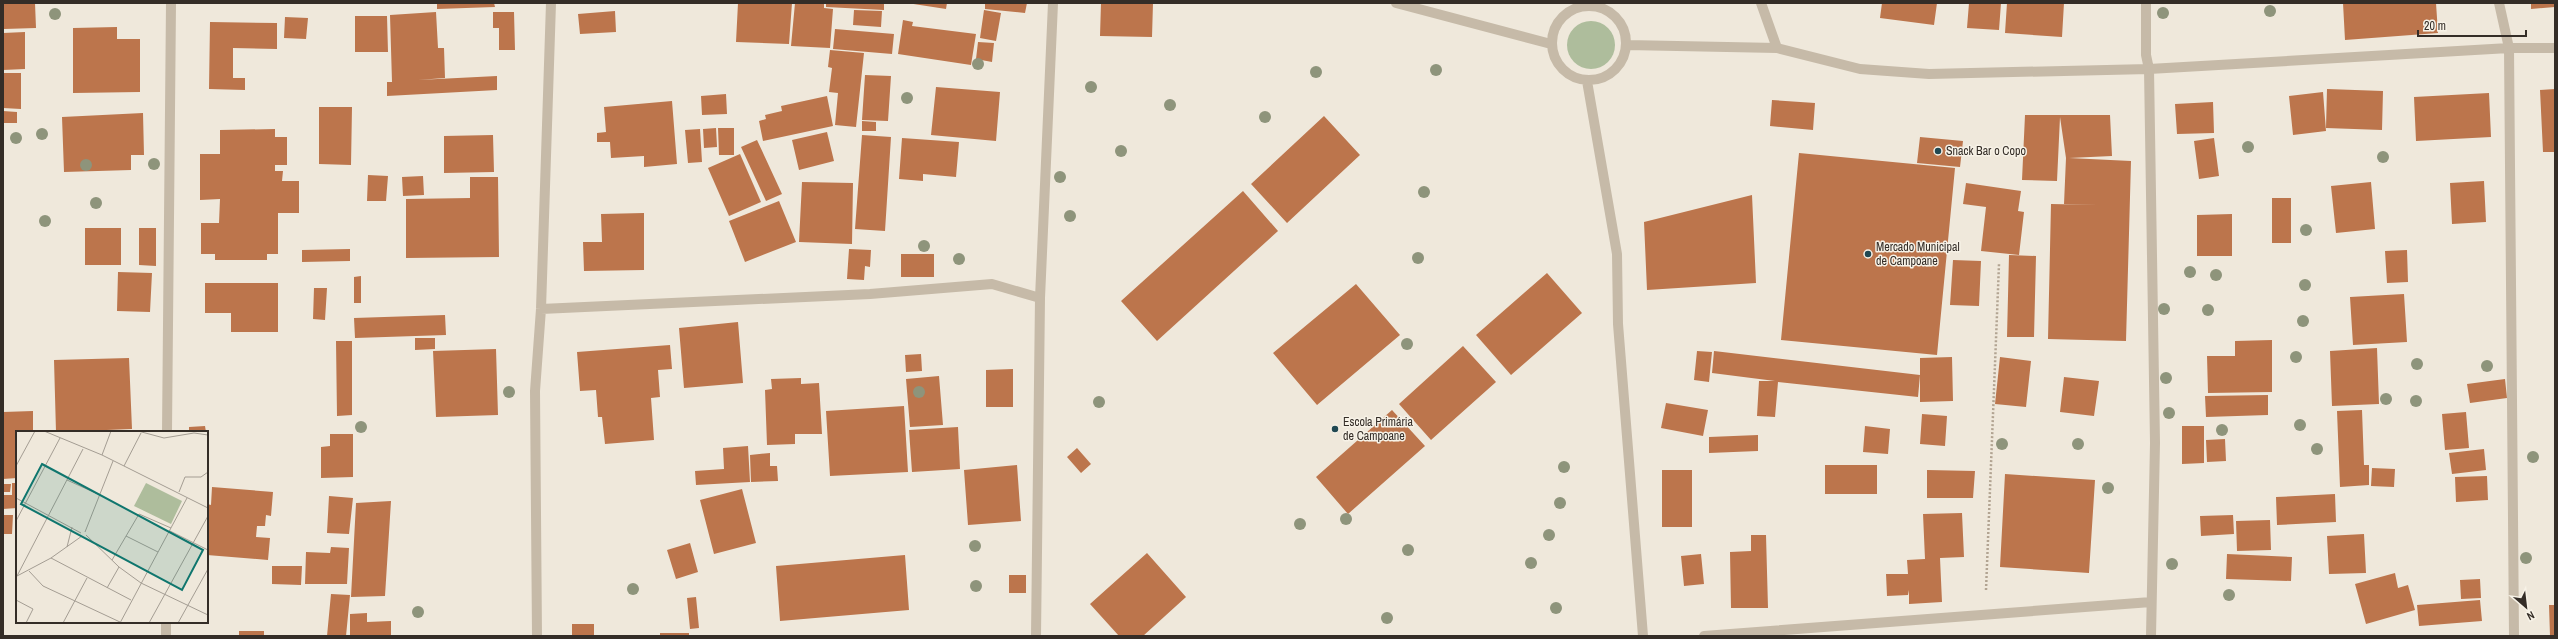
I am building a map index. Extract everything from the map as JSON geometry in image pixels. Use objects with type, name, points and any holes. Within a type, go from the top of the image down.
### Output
[{"type":"street","points":[[167,431],[171,3]]},
{"type":"street","points":[[537,636],[535,391],[541,309],[551,3]]},
{"type":"street","points":[[1036,636],[1040,298],[1053,3]]},
{"type":"street","points":[[1396,3],[1552,44]]},
{"type":"street","points":[[1761,3],[1777,48]]},
{"type":"street","points":[[2146,3],[2146,55],[2149,69],[2155,443],[2151,636]]},
{"type":"street","points":[[2499,3],[2509,48],[2514,636]]},
{"type":"street","points":[[1590,4],[1604,9],[1617,18],[1625,30],[1627,45],[1623,59],[1614,72],[1602,79],[1587,81],[1573,77],[1562,69],[1554,57],[1552,44],[1555,29],[1563,17],[1575,9],[1590,4]]},
{"type":"street","points":[[1627,45],[1777,48],[1860,69],[1929,74],[2149,69],[2509,48],[2555,48]]},
{"type":"street","points":[[1587,81],[1617,254],[1618,332],[1643,636]]},
{"type":"street","points":[[541,309],[870,294],[992,284],[1040,298]]},
{"type":"street","points":[[1704,636],[1985,616],[2151,602]]},
{"type":"street","points":[[166,623],[166,636]]},
{"type":"path","points":[[1985,616],[1999,264]]},
{"type":"green space","points":[[1586,21],[1596,21],[1608,28],[1615,40],[1615,50],[1608,62],[1596,69],[1586,69],[1578,65],[1571,58],[1567,50],[1567,40],[1571,32],[1578,25]]},
{"type":"building","points":[[3,3],[35,3],[36,28],[4,29]]},
{"type":"building","points":[[437,3],[494,3],[495,7],[437,9]]},
{"type":"building","points":[[738,3],[792,3],[789,44],[736,42]]},
{"type":"building","points":[[795,3],[824,3],[824,8],[833,9],[830,48],[791,46]]},
{"type":"building","points":[[826,3],[884,3],[884,10],[826,7]]},
{"type":"building","points":[[907,3],[947,3],[946,9]]},
{"type":"building","points":[[985,3],[1027,3],[1025,13],[985,9]]},
{"type":"building","points":[[1101,3],[1153,3],[1152,37],[1100,36]]},
{"type":"building","points":[[1882,3],[1937,3],[1934,25],[1880,18]]},
{"type":"building","points":[[1969,3],[2001,3],[1999,30],[1967,28]]},
{"type":"building","points":[[2007,3],[2064,3],[2062,37],[2005,33]]},
{"type":"building","points":[[2343,3],[2436,3],[2438,33],[2345,40]]},
{"type":"building","points":[[2531,3],[2555,3],[2555,7],[2531,9]]},
{"type":"building","points":[[854,10],[882,11],[881,27],[853,25]]},
{"type":"building","points":[[984,10],[1001,13],[996,41],[980,38]]},
{"type":"building","points":[[615,11],[616,32],[580,34],[578,14]]},
{"type":"building","points":[[436,12],[438,48],[444,48],[445,78],[418,80],[497,76],[497,90],[387,96],[387,82],[392,82],[390,15]]},
{"type":"building","points":[[493,12],[514,12],[515,50],[499,50],[499,28],[493,28]]},
{"type":"building","points":[[355,16],[387,16],[388,52],[355,52]]},
{"type":"building","points":[[285,17],[308,18],[306,39],[284,38]]},
{"type":"building","points":[[903,20],[913,22],[912,26],[976,34],[971,65],[898,54]]},
{"type":"building","points":[[210,22],[277,23],[277,49],[233,48],[233,78],[245,78],[245,90],[209,89]]},
{"type":"building","points":[[117,27],[117,39],[140,39],[140,92],[73,93],[73,28]]},
{"type":"building","points":[[835,29],[894,34],[892,54],[833,49]]},
{"type":"building","points":[[25,32],[25,69],[3,70],[3,33]]},
{"type":"building","points":[[978,42],[994,43],[992,62],[976,59]]},
{"type":"building","points":[[830,50],[864,53],[856,127],[835,125],[838,93],[829,92],[832,68],[828,67]]},
{"type":"building","points":[[3,73],[21,73],[21,109],[3,108]]},
{"type":"building","points":[[865,75],[891,76],[888,121],[862,120]]},
{"type":"building","points":[[936,87],[1000,92],[996,141],[931,135]]},
{"type":"building","points":[[2327,89],[2383,91],[2382,130],[2326,128]]},
{"type":"building","points":[[2555,89],[2555,152],[2543,152],[2540,90]]},
{"type":"building","points":[[2323,92],[2326,131],[2293,135],[2289,96]]},
{"type":"building","points":[[2489,93],[2491,137],[2416,141],[2414,97]]},
{"type":"building","points":[[726,94],[727,114],[702,115],[701,96]]},
{"type":"building","points":[[827,96],[833,126],[763,141],[759,121],[766,119],[765,115],[782,111],[781,106]]},
{"type":"building","points":[[1772,100],[1815,103],[1813,130],[1770,126]]},
{"type":"building","points":[[672,101],[677,164],[644,167],[644,156],[611,158],[610,142],[597,142],[597,133],[606,132],[604,107]]},
{"type":"building","points":[[2213,102],[2214,133],[2177,134],[2175,104]]},
{"type":"building","points":[[319,107],[352,107],[351,165],[319,164]]},
{"type":"building","points":[[3,111],[17,112],[17,123],[3,123]]},
{"type":"building","points":[[143,113],[144,155],[131,155],[131,170],[64,172],[62,117]]},
{"type":"building","points":[[2025,115],[2110,115],[2112,156],[2069,158],[2131,161],[2126,341],[2048,339],[2051,204],[2099,205],[2064,204],[2066,158],[2060,117],[2057,181],[2022,180]]},
{"type":"building","points":[[1324,116],[1360,155],[1287,223],[1251,184]]},
{"type":"building","points":[[862,121],[876,122],[876,131],[862,131]]},
{"type":"building","points":[[716,128],[717,147],[704,148],[703,129]]},
{"type":"building","points":[[718,128],[734,128],[734,155],[719,155]]},
{"type":"building","points":[[275,129],[275,137],[287,137],[287,165],[275,165],[275,171],[283,171],[282,181],[299,181],[299,213],[278,213],[278,254],[267,254],[267,260],[215,260],[215,254],[201,254],[201,223],[219,223],[220,199],[200,200],[200,154],[220,154],[220,130]]},
{"type":"building","points":[[700,129],[702,162],[688,163],[685,130]]},
{"type":"building","points":[[827,132],[834,161],[799,170],[792,140]]},
{"type":"building","points":[[493,135],[494,172],[444,173],[444,136]]},
{"type":"building","points":[[862,135],[891,137],[885,231],[855,229]]},
{"type":"building","points":[[1920,137],[1963,141],[1960,167],[1917,163]]},
{"type":"building","points":[[902,138],[959,142],[956,177],[923,174],[923,181],[899,179]]},
{"type":"building","points":[[2214,138],[2219,176],[2199,179],[2194,141]]},
{"type":"building","points":[[757,140],[782,194],[766,201],[741,147]]},
{"type":"building","name":"Mercado Municipal de Campoane","points":[[1799,153],[1955,168],[1937,355],[1781,340]]},
{"type":"building","points":[[740,154],[761,202],[729,216],[708,168]]},
{"type":"building","points":[[368,175],[388,176],[386,201],[367,201]]},
{"type":"building","points":[[423,176],[424,195],[403,196],[402,177]]},
{"type":"building","points":[[470,177],[498,177],[499,257],[406,258],[406,199],[470,198]]},
{"type":"building","points":[[2484,181],[2486,222],[2452,224],[2450,183]]},
{"type":"building","points":[[802,182],[853,183],[852,244],[799,242]]},
{"type":"building","points":[[2371,182],[2375,229],[2336,233],[2331,186]]},
{"type":"building","points":[[1966,183],[2021,191],[2018,211],[2024,212],[2019,255],[1981,251],[1986,207],[1963,204]]},
{"type":"building","points":[[1243,191],[1278,231],[1157,341],[1121,301]]},
{"type":"building","points":[[1752,195],[1756,283],[1647,290],[1644,222]]},
{"type":"building","points":[[2272,198],[2291,198],[2291,243],[2272,243]]},
{"type":"building","points":[[779,201],[796,242],[745,262],[729,221]]},
{"type":"building","points":[[644,213],[644,270],[584,271],[583,242],[602,242],[601,214]]},
{"type":"building","points":[[2232,214],[2232,256],[2197,256],[2197,215]]},
{"type":"building","points":[[85,228],[121,228],[121,265],[85,265]]},
{"type":"building","points":[[139,228],[156,228],[156,266],[139,265]]},
{"type":"building","points":[[350,249],[350,261],[302,262],[302,250]]},
{"type":"building","points":[[849,249],[871,250],[870,267],[865,266],[864,280],[847,279]]},
{"type":"building","points":[[2407,250],[2408,282],[2387,283],[2385,251]]},
{"type":"building","points":[[901,254],[934,254],[934,277],[901,277]]},
{"type":"building","points":[[2009,255],[2036,256],[2034,337],[2007,337]]},
{"type":"building","points":[[1953,260],[1981,261],[1979,306],[1950,305]]},
{"type":"building","points":[[118,272],[152,273],[150,312],[117,311]]},
{"type":"building","points":[[1547,273],[1582,313],[1511,375],[1476,335]]},
{"type":"building","points":[[361,276],[361,303],[354,303],[354,277]]},
{"type":"building","points":[[205,283],[278,283],[278,332],[231,332],[231,313],[205,313]]},
{"type":"building","points":[[1356,284],[1400,335],[1317,405],[1273,353]]},
{"type":"building","points":[[314,288],[327,288],[325,320],[313,319]]},
{"type":"building","points":[[2404,294],[2407,342],[2353,345],[2350,297]]},
{"type":"building","points":[[445,315],[446,335],[355,338],[354,318]]},
{"type":"building","points":[[738,322],[743,383],[684,388],[679,328]]},
{"type":"building","points":[[415,338],[435,338],[435,349],[415,350]]},
{"type":"building","points":[[2272,340],[2272,392],[2208,393],[2207,356],[2235,356],[2235,341]]},
{"type":"building","points":[[336,341],[352,341],[352,415],[337,416]]},
{"type":"building","points":[[670,345],[672,369],[658,370],[660,397],[651,398],[654,440],[605,444],[602,417],[598,417],[596,390],[580,391],[577,352]]},
{"type":"building","points":[[1463,346],[1496,382],[1431,440],[1399,404]]},
{"type":"building","points":[[2377,348],[2379,404],[2332,406],[2330,351]]},
{"type":"building","points":[[496,349],[498,415],[436,417],[433,351]]},
{"type":"building","points":[[1697,351],[1712,352],[1709,382],[1694,380]]},
{"type":"building","points":[[1714,351],[1920,375],[1918,397],[1778,382],[1775,417],[1757,416],[1759,381],[1775,381],[1712,373]]},
{"type":"building","points":[[921,354],[922,371],[906,372],[905,355]]},
{"type":"building","points":[[1952,357],[1953,401],[1920,402],[1920,358]]},
{"type":"building","points":[[2000,357],[2031,361],[2026,407],[1995,404]]},
{"type":"building","points":[[129,358],[132,429],[56,431],[54,360]]},
{"type":"building","points":[[1013,369],[1013,407],[986,407],[986,370]]},
{"type":"building","points":[[939,376],[943,425],[910,427],[906,379]]},
{"type":"building","points":[[2064,377],[2099,381],[2094,416],[2060,412]]},
{"type":"building","points":[[801,378],[801,384],[819,383],[822,434],[795,434],[795,444],[767,445],[765,390],[772,389],[771,379]]},
{"type":"building","points":[[2505,379],[2507,398],[2470,403],[2467,384]]},
{"type":"building","points":[[2268,395],[2268,415],[2206,417],[2205,396]]},
{"type":"building","points":[[1666,403],[1708,410],[1703,436],[1661,428]]},
{"type":"building","points":[[904,406],[908,472],[830,476],[826,411]]},
{"type":"building","points":[[1392,410],[1425,446],[1348,514],[1316,477]]},
{"type":"building","points":[[2362,410],[2364,465],[2369,465],[2369,485],[2340,487],[2337,411]]},
{"type":"building","points":[[33,411],[33,431],[16,431],[16,478],[3,479],[3,412]]},
{"type":"building","points":[[2466,412],[2469,448],[2445,450],[2442,414]]},
{"type":"building","points":[[1922,414],[1947,416],[1945,446],[1920,444]]},
{"type":"building","points":[[205,426],[206,431],[189,431],[189,427]]},
{"type":"building","points":[[1865,426],[1890,429],[1888,454],[1863,452]]},
{"type":"building","points":[[2182,426],[2204,426],[2204,463],[2182,464]]},
{"type":"building","points":[[958,427],[960,469],[912,472],[909,430]]},
{"type":"building","points":[[330,434],[353,434],[353,477],[321,478],[321,447],[330,446]]},
{"type":"building","points":[[1758,435],[1758,451],[1709,453],[1709,437]]},
{"type":"building","points":[[2225,439],[2226,461],[2207,462],[2206,440]]},
{"type":"building","points":[[748,446],[750,482],[696,485],[695,471],[724,469],[723,448]]},
{"type":"building","points":[[1077,448],[1091,464],[1081,473],[1067,457]]},
{"type":"building","points":[[2484,449],[2486,470],[2452,474],[2449,453]]},
{"type":"building","points":[[770,453],[770,466],[777,466],[778,481],[751,482],[750,455]]},
{"type":"building","points":[[1017,465],[1021,521],[968,525],[964,470]]},
{"type":"building","points":[[1825,465],[1877,465],[1877,494],[1825,494]]},
{"type":"building","points":[[2372,468],[2395,469],[2394,487],[2371,486]]},
{"type":"building","points":[[1662,470],[1692,470],[1692,527],[1662,527]]},
{"type":"building","points":[[1927,470],[1975,471],[1973,498],[1927,498]]},
{"type":"building","points":[[2005,474],[2095,480],[2089,573],[2000,567]]},
{"type":"building","points":[[2487,476],[2488,500],[2456,502],[2455,477]]},
{"type":"building","points":[[12,483],[16,483],[16,508],[3,509],[3,495],[12,495]]},
{"type":"building","points":[[3,484],[11,484],[10,492],[3,492]]},
{"type":"building","points":[[212,487],[273,492],[271,516],[266,515],[265,526],[257,526],[256,537],[270,538],[268,560],[208,555],[208,504],[211,505]]},
{"type":"building","points":[[742,489],[756,543],[714,554],[700,500]]},
{"type":"building","points":[[2335,494],[2336,522],[2277,525],[2276,497]]},
{"type":"building","points":[[329,496],[353,498],[349,534],[327,533]]},
{"type":"building","points":[[391,501],[385,596],[351,597],[356,503]]},
{"type":"building","points":[[1962,513],[1964,557],[1940,558],[1942,602],[1909,604],[1909,590],[1908,595],[1887,596],[1886,574],[1908,574],[1907,560],[1925,559],[1923,514]]},
{"type":"building","points":[[3,515],[13,515],[12,534],[3,534]]},
{"type":"building","points":[[2233,515],[2234,534],[2201,536],[2200,516]]},
{"type":"building","points":[[2270,520],[2271,550],[2237,551],[2236,521]]},
{"type":"building","points":[[2364,534],[2366,573],[2329,574],[2327,536]]},
{"type":"building","points":[[1751,535],[1766,535],[1768,608],[1731,608],[1730,552],[1751,551]]},
{"type":"building","points":[[690,543],[698,572],[676,579],[667,550]]},
{"type":"building","points":[[331,547],[349,548],[347,584],[305,584],[306,552],[330,553]]},
{"type":"building","points":[[1147,553],[1186,597],[1143,636],[1119,636],[1090,604]]},
{"type":"building","points":[[1701,554],[1704,584],[1684,586],[1681,556]]},
{"type":"building","points":[[2227,554],[2292,557],[2291,581],[2226,579]]},
{"type":"building","points":[[905,555],[909,610],[780,621],[776,566]]},
{"type":"building","points":[[272,566],[302,566],[301,585],[272,584]]},
{"type":"building","points":[[2395,573],[2398,588],[2408,585],[2415,610],[2366,624],[2355,584]]},
{"type":"building","points":[[1009,575],[1026,575],[1026,593],[1009,593]]},
{"type":"building","points":[[2480,579],[2481,598],[2461,599],[2460,580]]},
{"type":"building","points":[[331,594],[350,595],[346,636],[327,636]]},
{"type":"building","points":[[696,597],[699,628],[690,629],[687,598]]},
{"type":"building","points":[[2480,600],[2482,621],[2419,626],[2417,605]]},
{"type":"building","points":[[2549,605],[2555,605],[2555,636],[2550,636]]},
{"type":"building","points":[[367,613],[367,622],[391,621],[391,636],[350,636],[350,614]]},
{"type":"building","points":[[572,624],[594,624],[594,636],[572,636]]},
{"type":"building","points":[[239,631],[264,631],[264,636],[239,636]]},
{"type":"building","points":[[660,633],[689,633],[689,636],[660,636]]},
{"type":"place","name":"Snack Bar o Copo","points":[[1938,151]]},
{"type":"place","name":"Mercado Municipal de Campoane","points":[[1868,254]]},
{"type":"place","name":"Escola Primária de Campoane","points":[[1335,429]]}]
